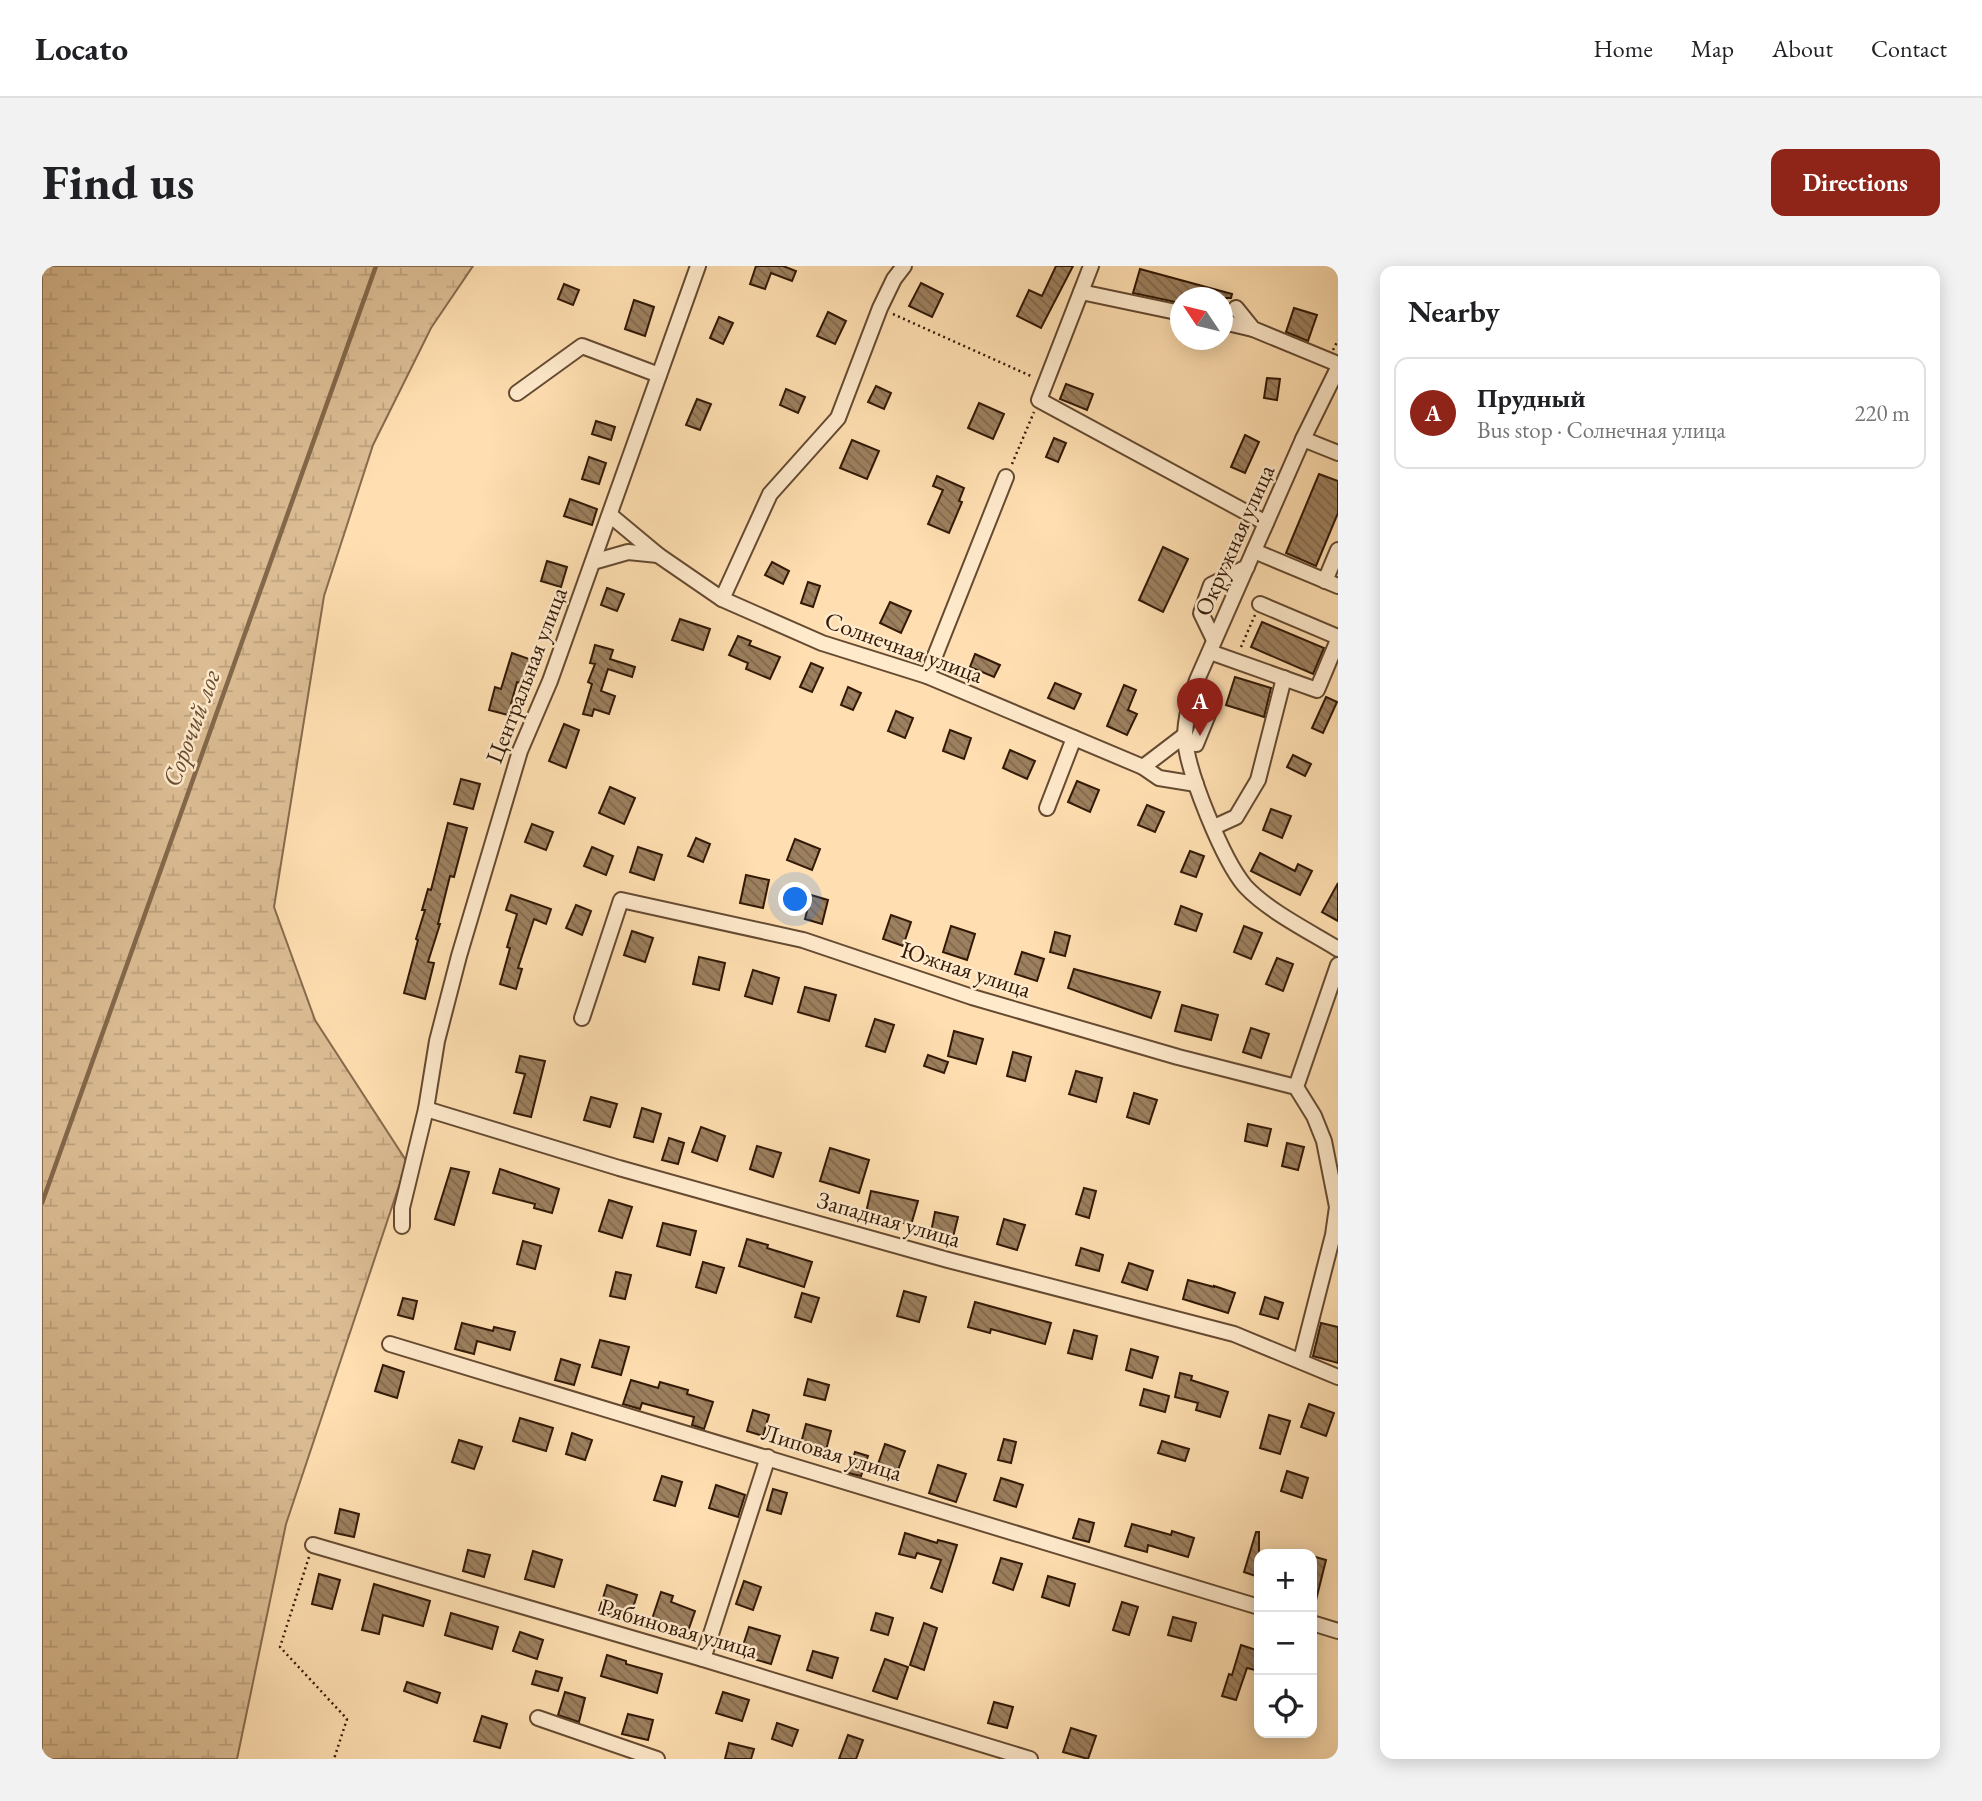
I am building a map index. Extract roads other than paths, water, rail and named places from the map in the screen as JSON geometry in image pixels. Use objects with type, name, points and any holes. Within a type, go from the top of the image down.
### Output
[{"type":"street","name":"Центральная улица","points":[[402,1226],[402,1208],[458,956],[520,751],[550,681],[698,266]]},
{"type":"street","points":[[722,599],[770,494],[838,418],[880,308],[894,279],[904,266]]},
{"type":"street","points":[[1091,266],[1039,400],[1266,523]]},
{"type":"street","points":[[1081,292],[1170,311]]},
{"type":"street","points":[[1236,308],[1253,329]]},
{"type":"street","points":[[1233,324],[1253,329],[1338,366]]},
{"type":"street","points":[[517,393],[582,346],[659,375]]},
{"type":"street","name":"Окружная улица","points":[[1186,739],[1193,692],[1303,439],[1338,366]]},
{"type":"street","points":[[1303,439],[1338,453]]},
{"type":"street","points":[[927,676],[1006,477]]},
{"type":"street","name":"Солнечная улица","points":[[610,515],[659,555],[722,599],[822,643],[927,676],[1143,767],[1159,778],[1196,784]]},
{"type":"street","points":[[1254,551],[1332,584],[1338,550]]},
{"type":"street","points":[[593,562],[628,552],[659,555]]},
{"type":"street","points":[[1247,567],[1211,585],[1201,613],[1212,646],[1235,660],[1317,690],[1338,639],[1260,604]]},
{"type":"street","points":[[1214,827],[1236,817],[1258,780],[1284,678]]},
{"type":"street","points":[[1186,739],[1196,744],[1209,712],[1193,692]]},
{"type":"street","points":[[1047,808],[1073,738]]},
{"type":"street","points":[[1143,767],[1186,739]]},
{"type":"street","points":[[1186,739],[1188,759],[1196,784],[1234,871],[1246,887],[1263,901],[1338,949]]},
{"type":"street","name":"Южная улица","points":[[582,1018],[621,900],[803,940],[1010,1008],[1178,1057],[1296,1087]]},
{"type":"street","points":[[1301,1360],[1336,1236],[1337,1207],[1324,1141],[1314,1116],[1296,1087],[1338,965]]},
{"type":"street","name":"Западная улица","points":[[426,1109],[619,1168],[948,1260],[1234,1334],[1338,1377]]},
{"type":"street","name":"Липовая улица","points":[[390,1344],[1254,1605]]},
{"type":"street","points":[[703,1659],[768,1457]]},
{"type":"street","name":"Рябиновая улица","points":[[313,1545],[703,1659],[1030,1759]]},
{"type":"street","points":[[1317,1625],[1338,1631]]},
{"type":"street","points":[[538,1718],[649,1758]]},
{"type":"waterway","name":"Сорочий лог","points":[[42,1203],[376,266]]},
{"type":"place","name":"Прудный","points":[[1200,736]]}]
